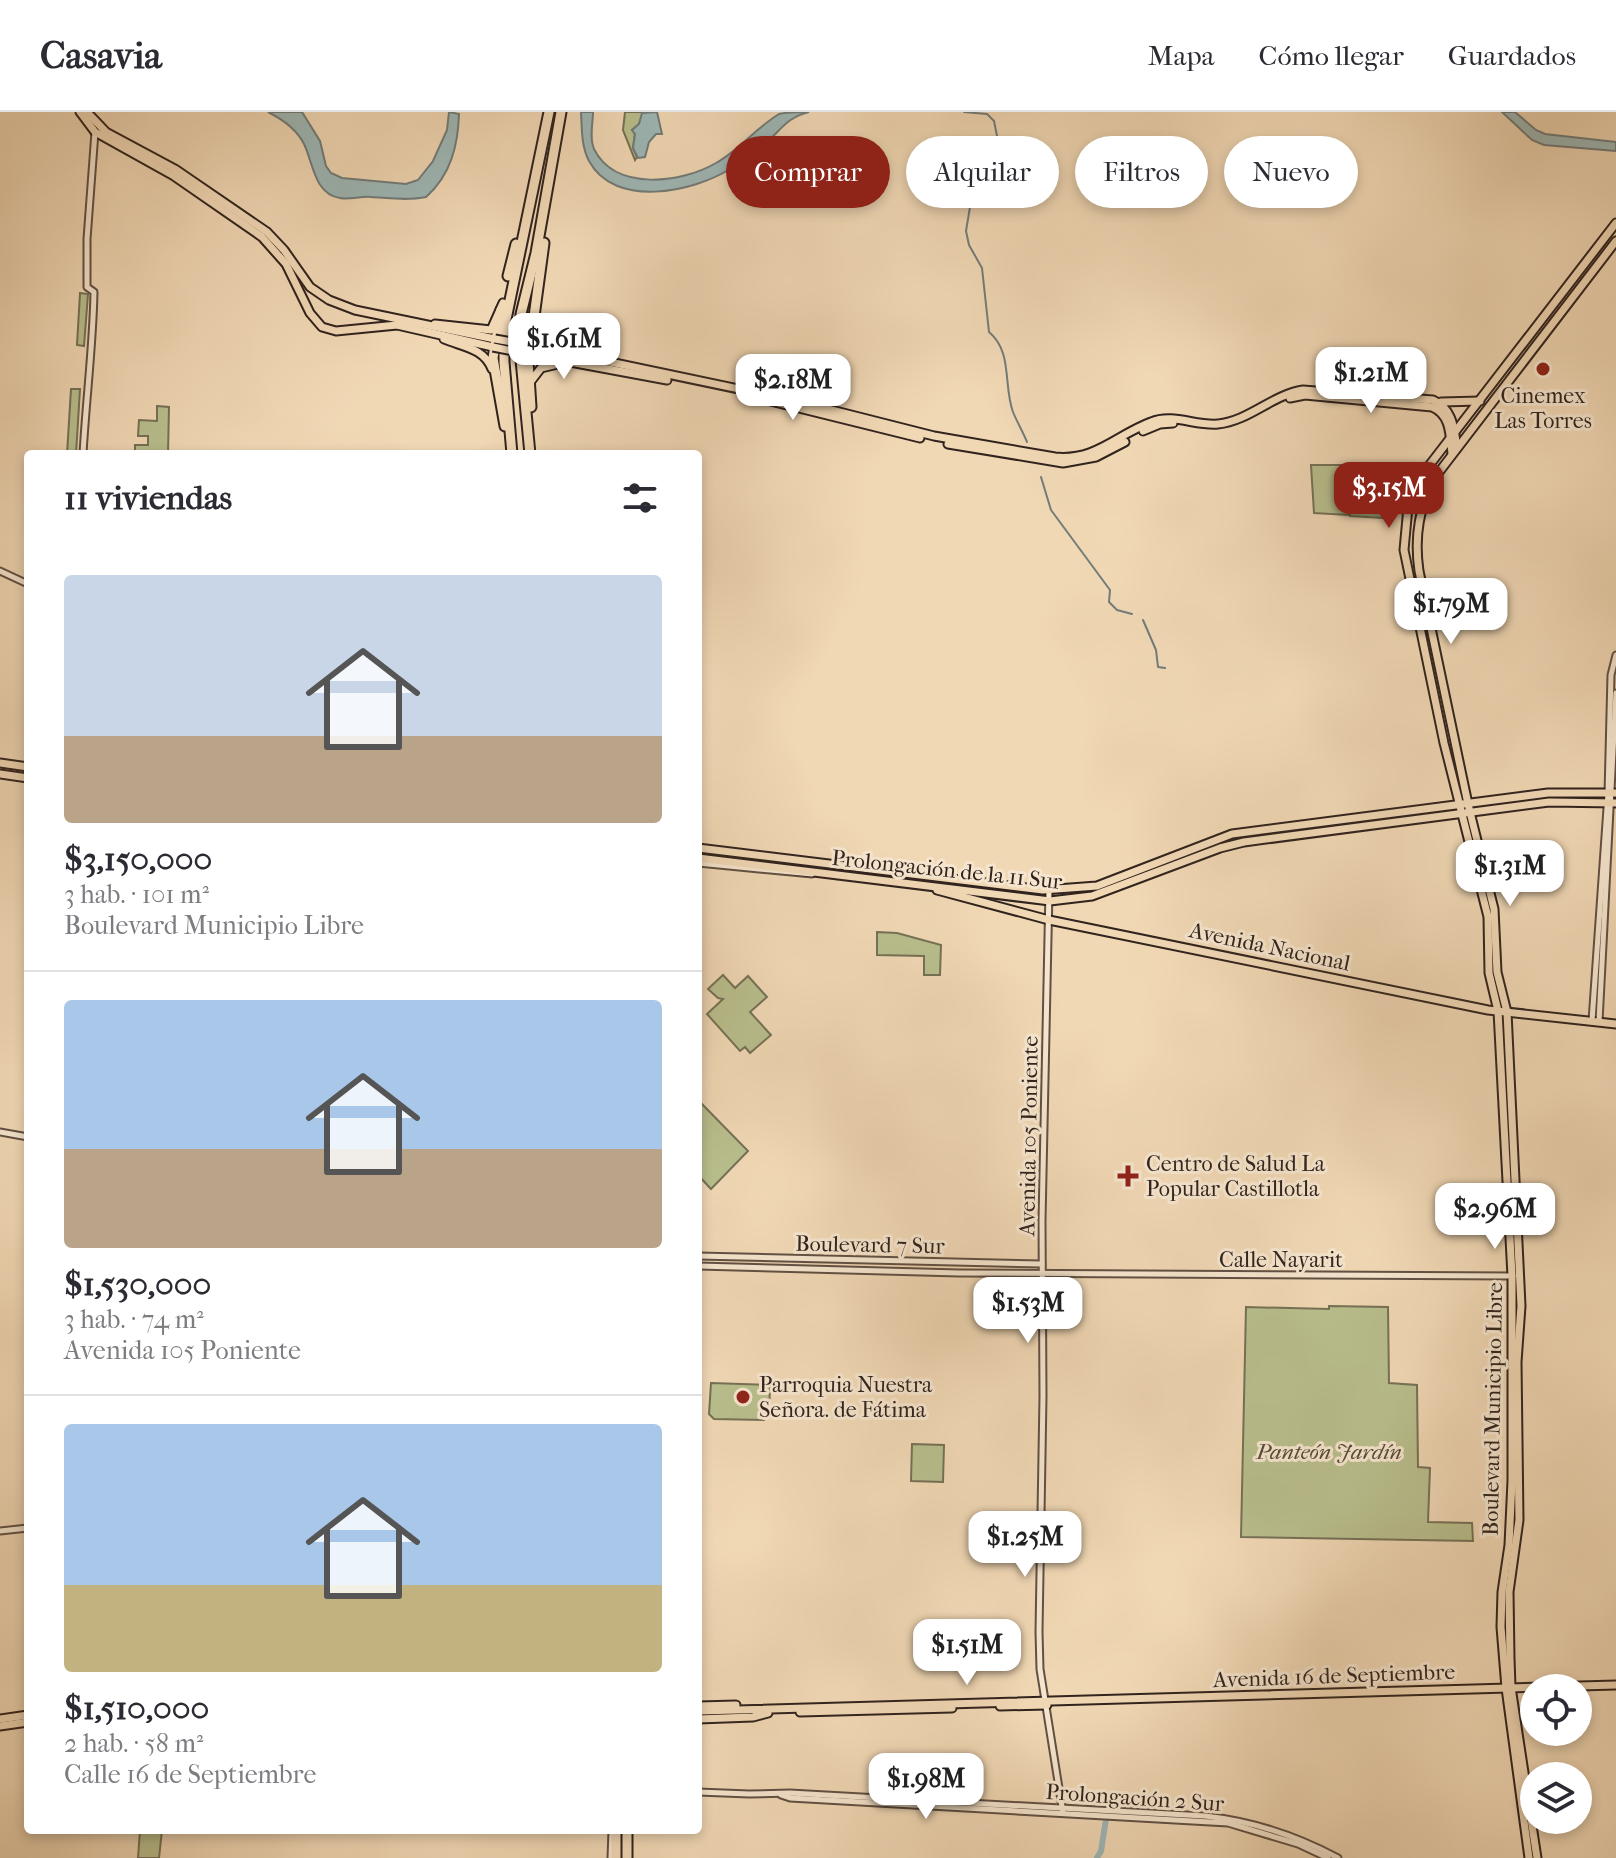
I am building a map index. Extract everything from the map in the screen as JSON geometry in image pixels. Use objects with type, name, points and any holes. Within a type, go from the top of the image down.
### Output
[{"type":"highway","points":[[510,450],[504,329],[549,112]]},
{"type":"highway","points":[[530,449],[522,382],[520,327],[561,112]]},
{"type":"highway","points":[[509,450],[497,384],[494,343],[511,262],[532,191]]},
{"type":"highway","points":[[530,449],[529,350],[545,238],[547,192]]},
{"type":"highway","points":[[614,1834],[614,1858]]},
{"type":"highway","points":[[627,1834],[627,1858]]},
{"type":"main road","points":[[80,112],[95,128],[238,219],[271,245],[310,287],[336,304],[494,343]]},
{"type":"main road","points":[[87,112],[95,128],[169,166],[267,232],[278,243],[290,264],[310,313],[316,322],[329,330],[388,324],[609,361],[796,401],[934,436],[1055,457],[1075,457],[1096,451],[1148,423],[1221,423],[1238,419],[1295,391],[1439,402],[1480,401]]},
{"type":"main road","name":"Boulevard Municipio Libre","points":[[1529,1858],[1501,1627],[1512,1481],[1516,1276],[1503,1012],[1488,961],[1488,917],[1465,809],[1416,618],[1404,550],[1405,526],[1412,496],[1428,467],[1616,223]]},
{"type":"main road","name":"Boulevard Municipio Libre","points":[[1465,809],[1465,789],[1416,551],[1418,522],[1428,491],[1454,451],[1616,241]]},
{"type":"main road","points":[[537,285],[536,317],[541,337],[609,361]]},
{"type":"main road","points":[[424,324],[445,323],[491,330],[503,303]]},
{"type":"main road","points":[[440,334],[446,340],[487,357],[497,384]]},
{"type":"main road","points":[[529,350],[581,365],[773,401],[964,448],[1046,461],[1070,462],[1096,457],[1146,429],[1170,421]]},
{"type":"main road","points":[[530,383],[536,371],[547,365],[581,365]]},
{"type":"main road","points":[[1335,394],[1432,407],[1445,417],[1453,434]]},
{"type":"main road","points":[[1439,402],[1451,415],[1454,451]]},
{"type":"main road","points":[[0,763],[24,766]]},
{"type":"main road","points":[[0,774],[24,777]]},
{"type":"main road","points":[[1465,789],[1477,800],[1490,801]]},
{"type":"main road","points":[[1465,809],[1490,801],[1548,793],[1612,793]]},
{"type":"main road","points":[[1465,809],[1554,802],[1612,803]]},
{"type":"main road","name":"Prolongación de la 11 Sur","points":[[702,848],[1049,890],[1097,886],[1232,834],[1465,809]]},
{"type":"main road","name":"Prolongación de la 11 Sur","points":[[702,860],[1050,901],[1092,896],[1234,844],[1465,809]]},
{"type":"main road","name":"Avenida Nacional","points":[[920,885],[1049,920],[1503,1012],[1616,1024]]},
{"type":"main road","points":[[972,891],[976,902]]},
{"type":"main road","name":"Avenida 16 de Septiembre","points":[[767,1711],[1616,1685]]},
{"type":"main road","name":"Boulevard Municipio Libre","points":[[1508,1687],[1537,1858]]},
{"type":"main road","points":[[702,1712],[752,1705],[767,1711]]},
{"type":"main road","points":[[702,1713],[767,1711]]},
{"type":"main road","points":[[702,1713],[753,1717],[767,1711]]},
{"type":"main road","points":[[0,1719],[24,1716]]},
{"type":"main road","points":[[0,1726],[24,1723]]},
{"type":"street","points":[[83,450],[93,346],[94,292],[87,287],[87,239],[95,128]]},
{"type":"street","points":[[0,571],[24,582]]},
{"type":"street","points":[[1596,1021],[1612,803],[1611,675],[1616,655]]},
{"type":"street","points":[[1612,793],[1616,693]]},
{"type":"street","points":[[702,861],[802,875],[813,873]]},
{"type":"street","name":"Avenida 105 Poniente","points":[[1049,890],[1041,1272],[1043,1396],[1039,1632],[1040,1669],[1048,1703],[1063,1810]]},
{"type":"street","points":[[0,1132],[24,1136]]},
{"type":"street","name":"Boulevard 7 Sur","points":[[702,1256],[1042,1264]]},
{"type":"street","name":"Boulevard 7 Sur","points":[[702,1266],[959,1273],[1041,1272]]},
{"type":"street","name":"Calle Nayarit","points":[[1041,1272],[1516,1276]]},
{"type":"street","points":[[0,1531],[24,1528]]},
{"type":"street","name":"Prolongación 2 Sur","points":[[702,1792],[1237,1820],[1298,1840],[1338,1858]]},
{"type":"street","name":"Prolongación 2 Sur","points":[[1063,1810],[1236,1824],[1298,1844],[1328,1858]]},
{"type":"green space","points":[[625,112],[644,112],[639,124],[632,130],[635,134],[635,160],[623,130]]},
{"type":"green space","points":[[80,293],[88,294],[84,346],[77,345]]},
{"type":"green space","points":[[71,389],[80,389],[76,450],[67,450]]},
{"type":"green space","points":[[157,406],[169,407],[168,450],[135,450],[135,445],[148,445],[148,436],[138,436],[139,420],[157,421]]},
{"type":"green space","points":[[1311,465],[1380,465],[1383,518],[1350,516],[1349,495],[1349,515],[1314,513]]},
{"type":"green space","points":[[877,932],[897,933],[941,945],[940,975],[924,975],[924,956],[877,955]]},
{"type":"green space","points":[[723,975],[735,988],[748,976],[767,997],[750,1012],[771,1035],[750,1053],[745,1047],[740,1051],[707,1014],[723,999],[708,989]]},
{"type":"green space","points":[[702,1104],[748,1151],[711,1189],[702,1179]]},
{"type":"green space","name":"Panteón Jardín","points":[[1329,1306],[1388,1307],[1389,1383],[1417,1385],[1418,1467],[1430,1468],[1428,1522],[1472,1523],[1473,1541],[1241,1537],[1246,1307],[1329,1309]]},
{"type":"green space","points":[[711,1383],[770,1385],[769,1416],[764,1420],[714,1419],[709,1414]]},
{"type":"green space","points":[[912,1444],[944,1445],[943,1482],[911,1481]]},
{"type":"green space","points":[[140,1834],[162,1834],[159,1858],[138,1858]]},
{"type":"water","points":[[268,112],[302,112],[320,141],[326,166],[331,173],[342,178],[406,184],[418,180],[433,161],[447,130],[449,112],[459,114],[452,159],[442,179],[426,197],[347,199],[325,190],[301,139],[289,125]]},
{"type":"water","points":[[581,112],[593,112],[591,135],[594,149],[604,163],[633,178],[668,179],[686,175],[726,156],[726,171],[676,189],[635,191],[617,186],[601,176],[589,161],[582,137]]},
{"type":"water","points":[[657,112],[662,134],[656,134],[649,142],[645,157],[638,158],[633,148],[635,134],[632,130],[639,124],[642,113]]},
{"type":"water","points":[[809,112],[790,121],[774,136],[751,136],[779,114]]},
{"type":"water","points":[[1502,112],[1515,112],[1545,134],[1616,142],[1616,151],[1544,145],[1532,140]]},
{"type":"waterway","points":[[964,112],[987,114],[994,121],[997,136],[991,167],[992,191],[970,207],[966,231],[969,245],[982,268],[989,332],[997,340],[1005,359],[1010,402],[1027,442]]},
{"type":"waterway","points":[[1041,477],[1051,510],[1110,590],[1109,602],[1117,610],[1132,614]]},
{"type":"waterway","points":[[1143,620],[1156,650],[1158,667],[1165,668]]},
{"type":"waterway","points":[[1097,1858],[1106,1819]]},
{"type":"waterway","points":[[1097,1858],[1101,1853],[1106,1820]]},
{"type":"place","name":"Cinemex Las Torres","points":[[1543,369]]},
{"type":"place","name":"Centro de Salud La Popular Castillotla","points":[[1128,1176]]},
{"type":"place","name":"Parroquia Nuestra Señora. de Fátima","points":[[743,1397]]}]
